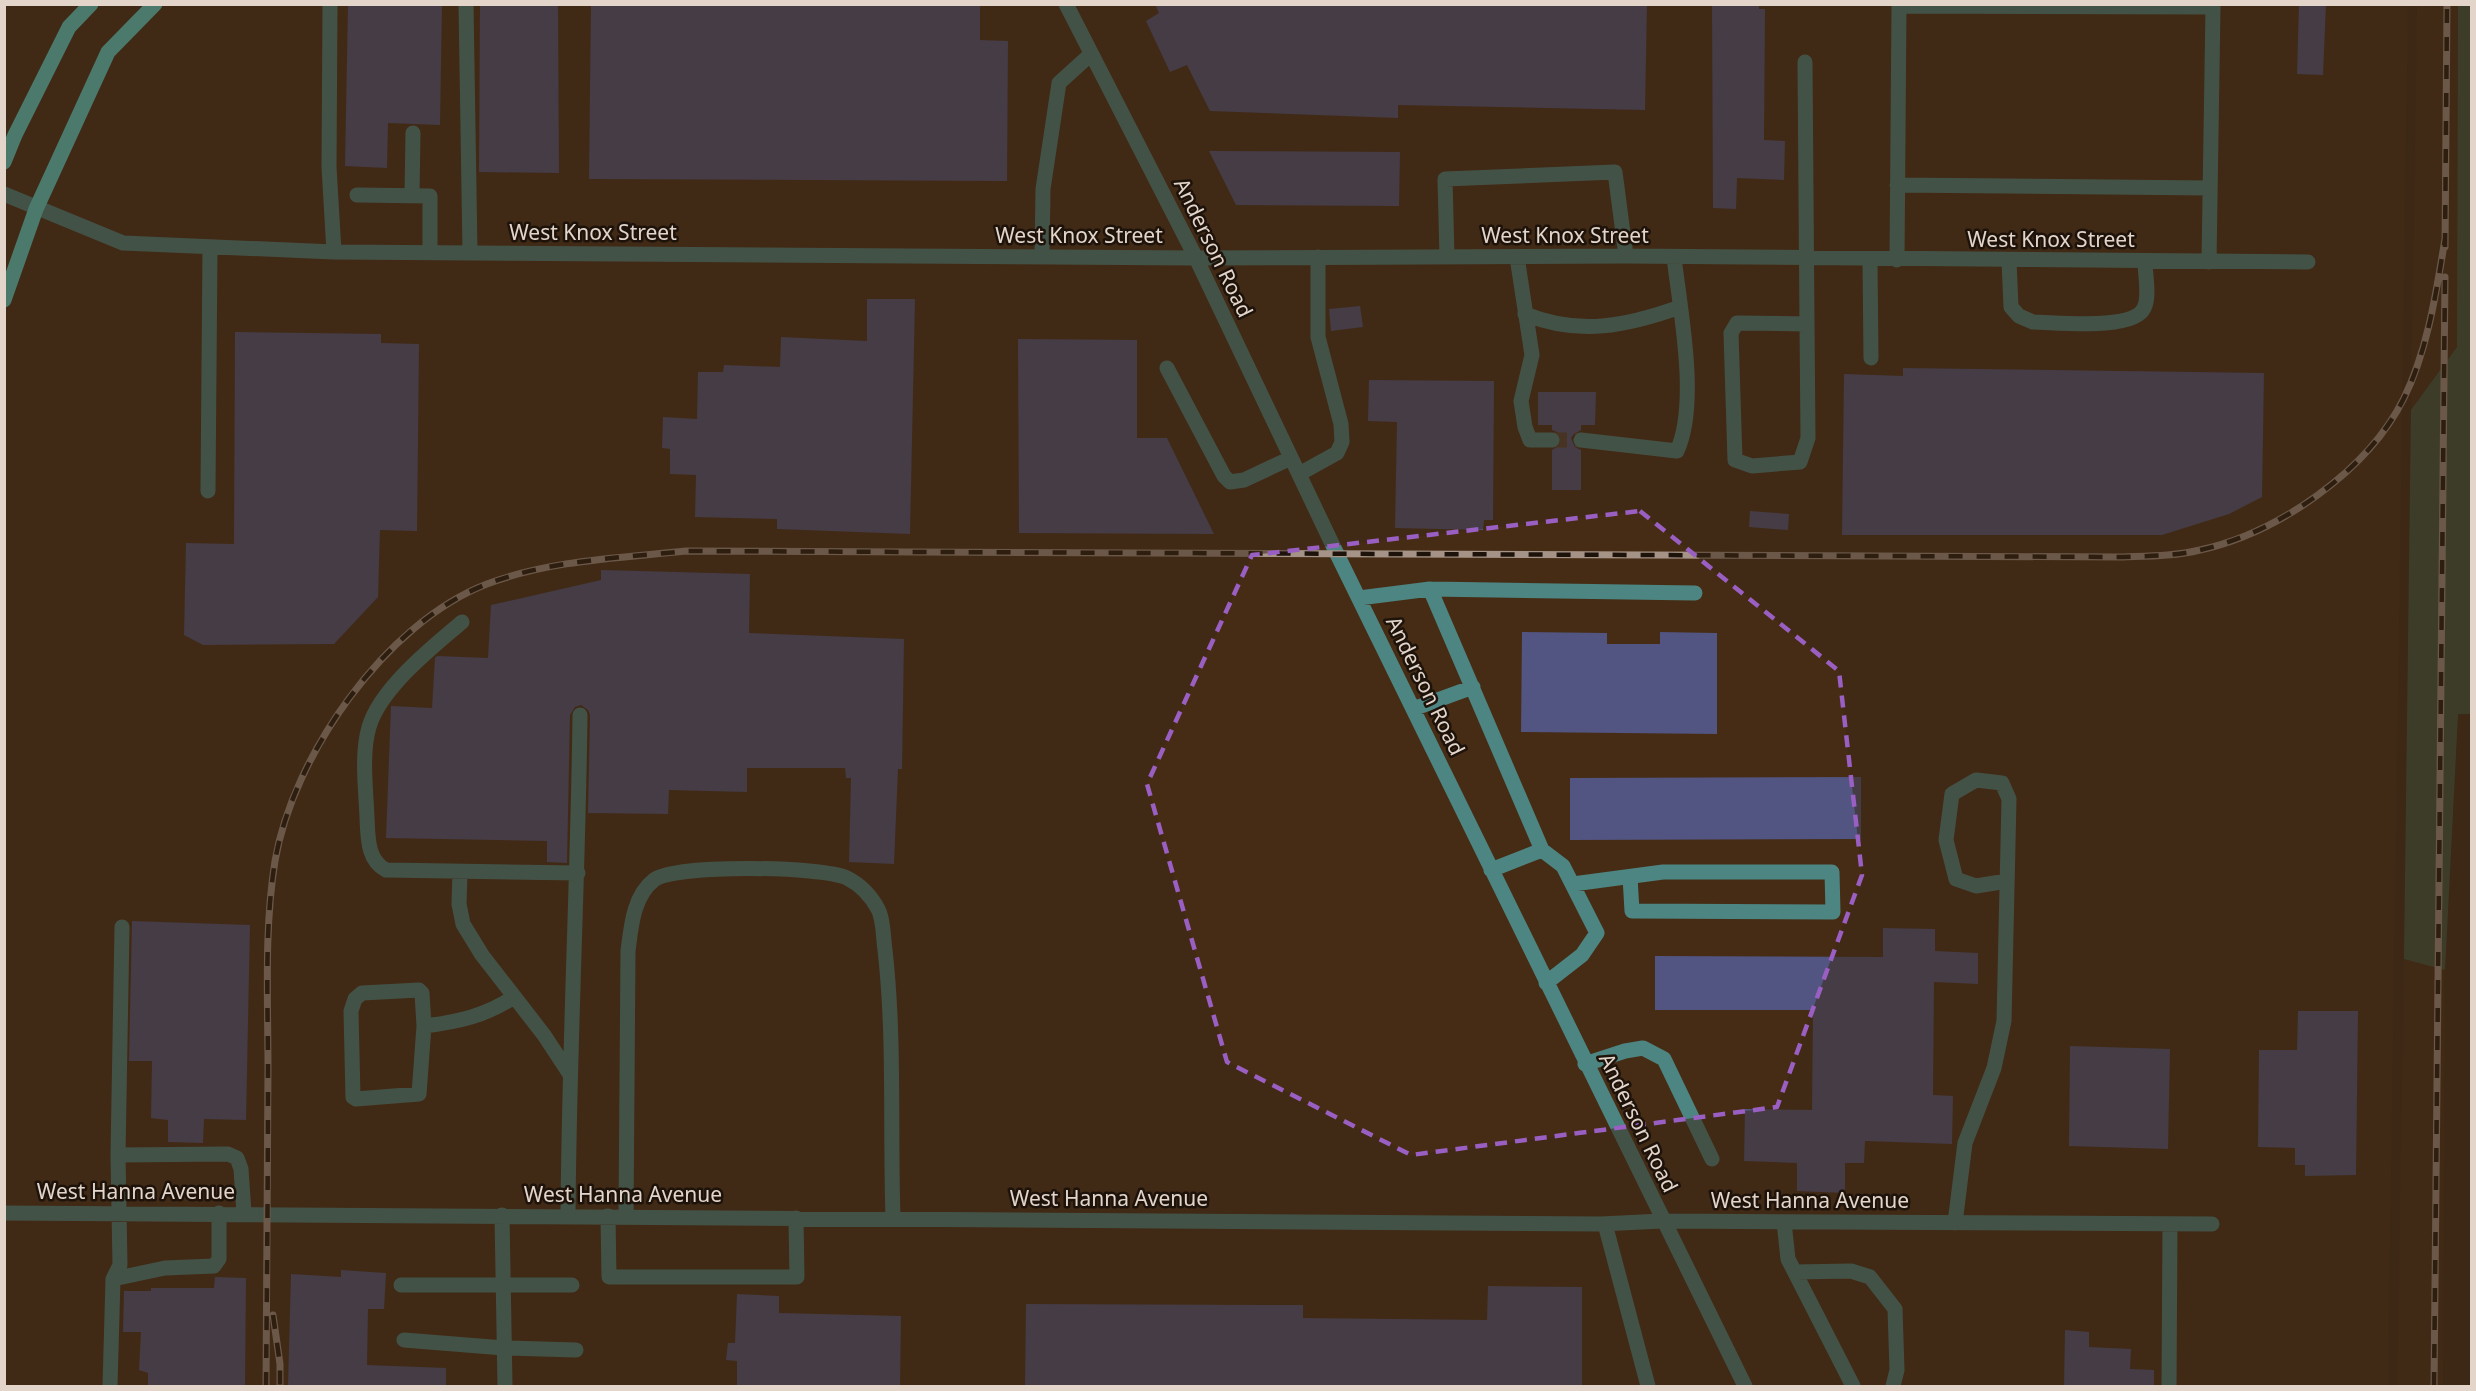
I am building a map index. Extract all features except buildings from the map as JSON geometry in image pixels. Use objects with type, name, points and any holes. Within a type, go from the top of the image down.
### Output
[{"type":"main road","points":[[4,162],[15,135],[69,27],[91,4]]},
{"type":"main road","points":[[4,300],[36,209],[108,52],[155,4]]},
{"type":"street","points":[[330,4],[328,167],[334,252]]},
{"type":"street","points":[[466,4],[470,253]]},
{"type":"street","name":"Anderson Road","points":[[1066,4],[1196,258],[1585,1064],[1745,1386]]},
{"type":"street","points":[[1897,260],[1899,6],[2213,7],[2210,262]]},
{"type":"street","points":[[1042,257],[1043,189],[1059,83],[1091,54]]},
{"type":"street","points":[[1805,62],[1808,438],[1800,462],[1752,466],[1735,460],[1731,333],[1737,323],[1807,324]]},
{"type":"street","points":[[412,195],[413,133]]},
{"type":"street","points":[[1447,257],[1445,179],[1615,172],[1626,256]]},
{"type":"street","points":[[1897,185],[2210,188]]},
{"type":"street","name":"West Knox Street","points":[[4,194],[123,243],[334,252],[1196,258],[1626,256],[1870,260],[2308,262]]},
{"type":"street","points":[[357,195],[430,196],[429,253]]},
{"type":"street","points":[[208,491],[210,247]]},
{"type":"street","points":[[1299,474],[1337,453],[1342,442],[1341,424],[1318,337],[1318,257]]},
{"type":"street","points":[[1517,257],[1532,355],[1521,401],[1525,427],[1530,440],[1552,440]]},
{"type":"street","points":[[1581,440],[1677,451],[1685,435],[1687,382],[1674,257]]},
{"type":"street","points":[[1870,260],[1871,358]]},
{"type":"street","points":[[2009,261],[2011,307],[2019,316],[2033,322],[2124,322],[2139,316],[2145,307],[2145,262]]},
{"type":"street","points":[[1525,314],[1540,320],[1570,326],[1608,327],[1680,307]]},
{"type":"street","points":[[1167,368],[1224,476],[1230,482],[1244,480],[1291,458]]},
{"type":"street","points":[[1359,598],[1430,589],[1695,593]]},
{"type":"street","points":[[1430,589],[1542,850],[1563,866],[1597,933],[1582,955],[1546,983]]},
{"type":"street","points":[[462,622],[410,670],[376,712],[367,739],[365,772],[370,852],[376,865],[386,870],[578,873]]},
{"type":"street","points":[[1413,709],[1473,687]]},
{"type":"street","points":[[568,1216],[569,1072],[578,873],[580,715]]},
{"type":"street","points":[[1955,1223],[1965,1143],[1994,1068],[2004,1021],[2009,799],[2002,783],[1976,780],[1952,794],[1946,840],[1956,879],[1976,886],[2007,881]]},
{"type":"street","points":[[1491,870],[1542,850]]},
{"type":"street","points":[[626,1216],[628,951],[633,920],[640,898],[654,879],[677,872],[775,868],[823,872],[847,878],[868,892],[880,912],[889,1002],[893,1218]]},
{"type":"street","points":[[460,872],[459,904],[463,924],[569,1072]]},
{"type":"street","points":[[1573,884],[1663,872],[1832,872],[1833,912],[1632,911],[1630,877]]},
{"type":"street","points":[[110,1386],[113,1279],[120,1265],[117,1213],[122,927]]},
{"type":"street","points":[[418,990],[422,993],[424,1026],[419,1094],[356,1099],[353,1097],[351,1011],[355,999],[362,993],[418,990]]},
{"type":"street","points":[[424,1026],[459,1022],[490,1012],[514,997]]},
{"type":"street","points":[[1585,1064],[1625,1051],[1643,1048],[1664,1059],[1712,1160]]},
{"type":"street","points":[[118,1155],[228,1154],[237,1158],[241,1169],[244,1213]]},
{"type":"street","name":"West Hanna Avenue","points":[[4,1213],[1605,1224],[1662,1221],[2212,1224]]},
{"type":"street","points":[[113,1279],[165,1268],[214,1266],[219,1259],[219,1213]]},
{"type":"street","points":[[502,1215],[505,1386]]},
{"type":"street","points":[[608,1216],[609,1277],[797,1277],[796,1218]]},
{"type":"street","points":[[1784,1222],[1788,1259],[1853,1386]]},
{"type":"street","points":[[1605,1224],[1648,1386]]},
{"type":"street","points":[[2169,1386],[2170,1224]]},
{"type":"street","points":[[1795,1272],[1851,1271],[1870,1277],[1895,1309],[1897,1370],[1893,1386]]},
{"type":"street","points":[[401,1285],[572,1285]]},
{"type":"street","points":[[404,1340],[504,1348],[576,1350]]},
{"type":"highlighted area","points":[[1640,511],[1839,671],[1862,875],[1777,1107],[1411,1155],[1227,1062],[1147,784],[1252,555]]},
{"type":"shaded area","points":[[5,5],[2408,5],[2388,1386],[5,1386]]},
{"type":"shaded area","points":[[2417,5],[2458,5],[2457,347],[2411,410]]},
{"type":"shaded area","points":[[2404,959],[2445,970],[2443,1386],[2397,1386]]},
{"type":"green space","points":[[2458,5],[2472,5],[2472,714],[2458,714],[2445,970],[2404,959],[2411,410],[2457,347]]},
{"type":"tunnel","points":[[1552,440],[1581,440]]},
{"type":"railway","points":[[2445,247],[2447,4]]},
{"type":"railway","points":[[266,1386],[267,965],[269,912],[275,861],[285,821],[301,779],[323,737],[350,698],[380,661],[413,629],[449,603],[487,584],[535,570],[585,561],[686,551],[2123,557],[2191,552],[2230,542],[2289,514],[2344,474],[2368,450],[2388,425],[2404,398],[2419,360],[2430,320],[2445,239]]},
{"type":"railway","points":[[2434,1386],[2445,277]]},
{"type":"railway","points":[[273,1315],[280,1364],[280,1386]]}]
